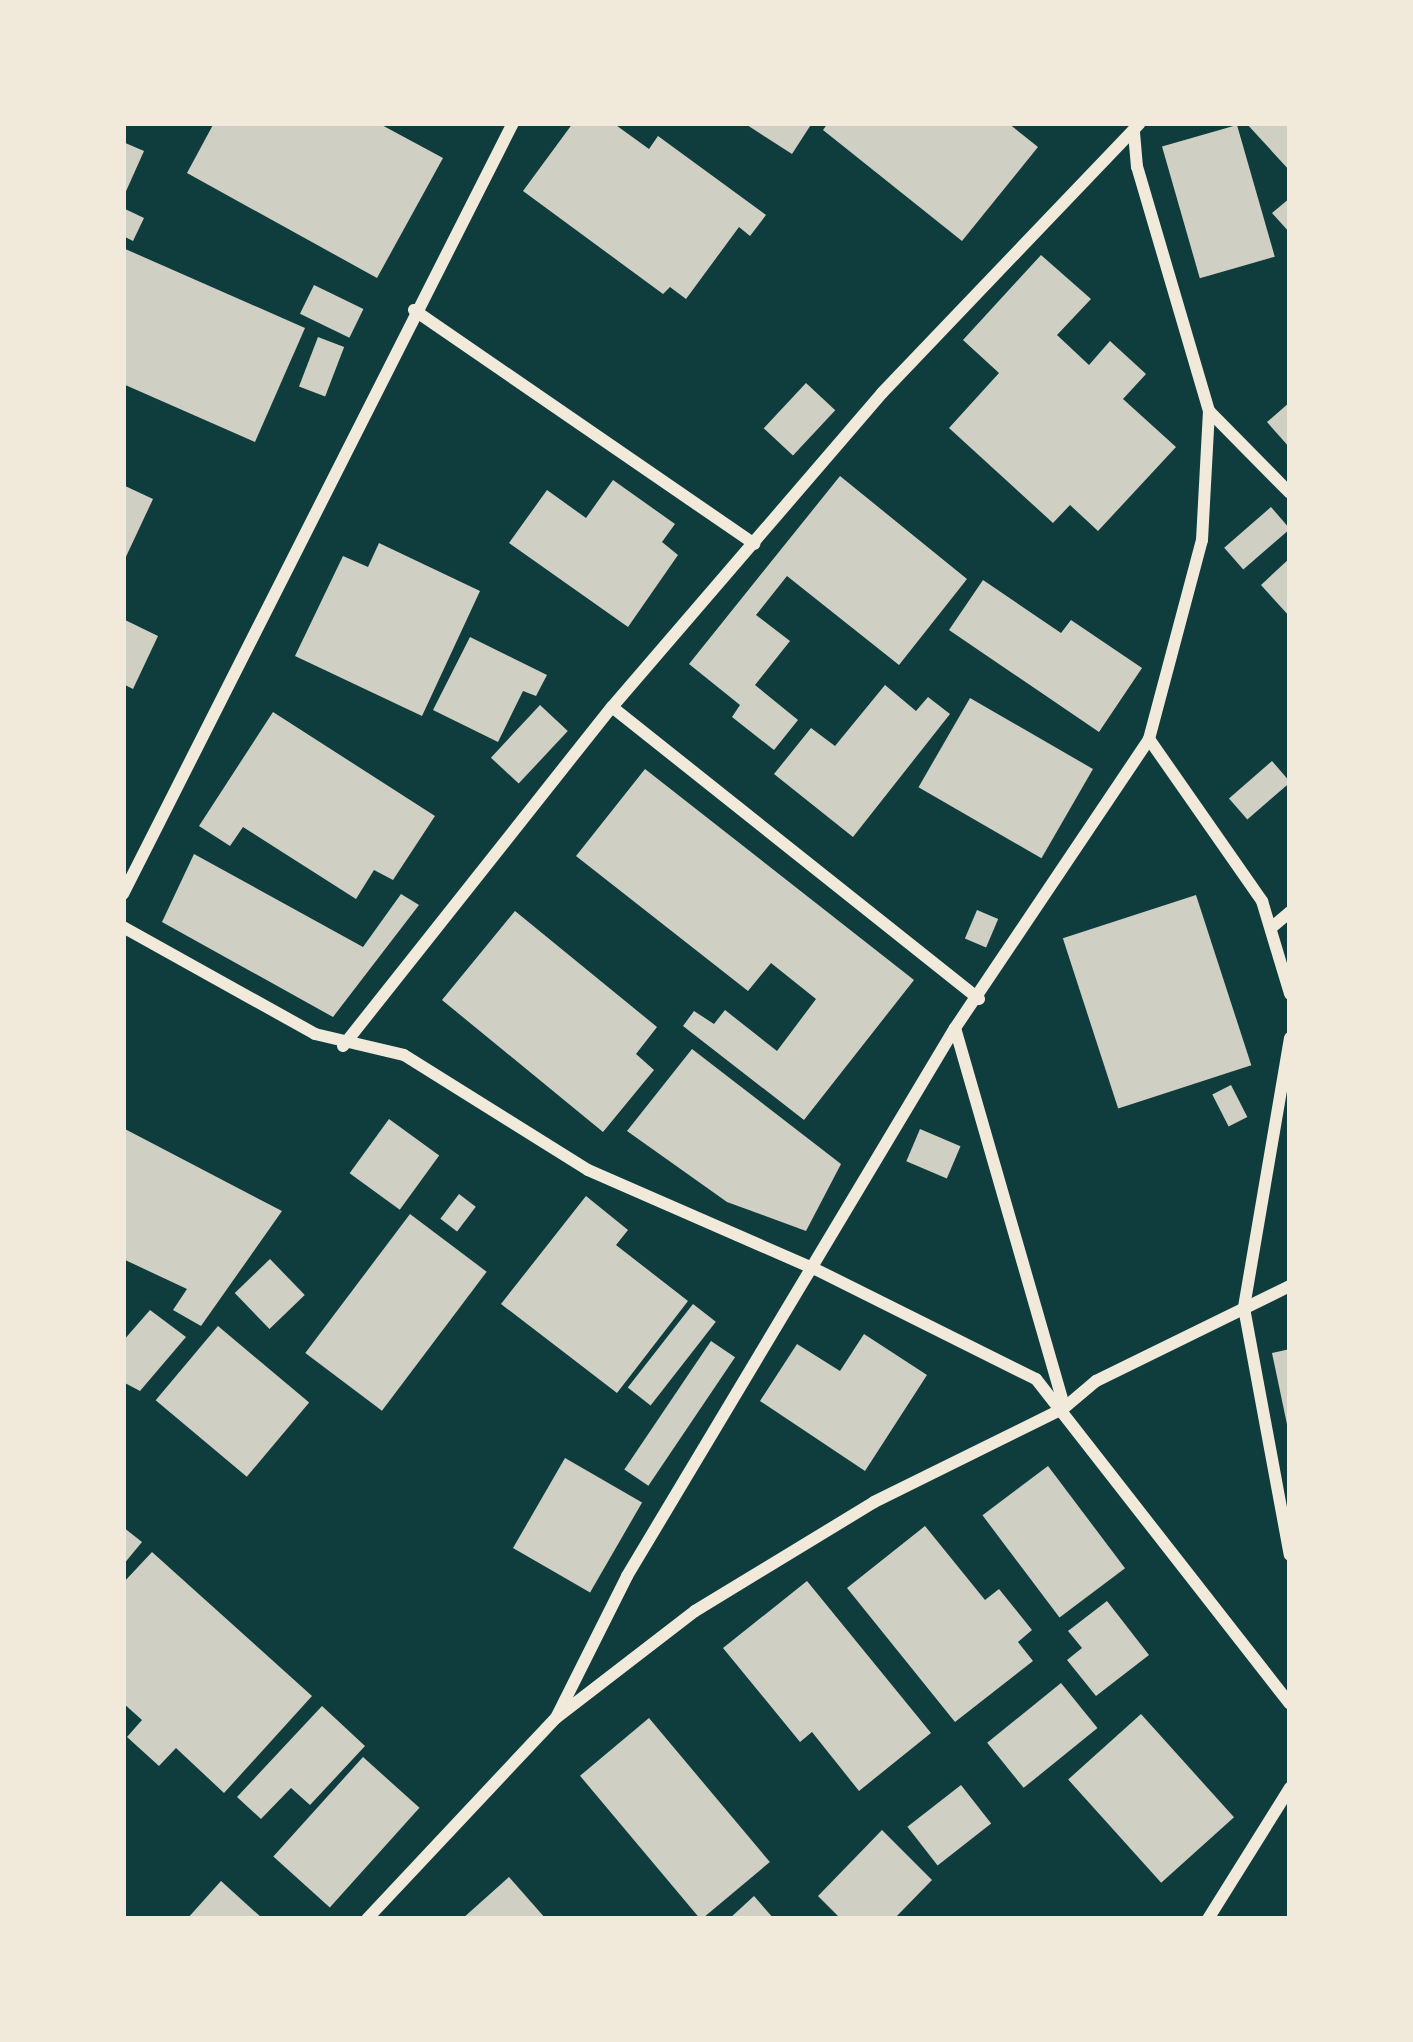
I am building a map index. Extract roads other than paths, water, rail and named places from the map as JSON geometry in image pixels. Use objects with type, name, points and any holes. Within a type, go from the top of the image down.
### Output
[{"type":"street","points":[[123,894],[414,310],[513,123]]},
{"type":"street","points":[[556,1718],[627,1576],[815,1269],[955,1028],[980,999],[1149,739],[1202,541],[1209,411],[1137,127]]},
{"type":"street","points":[[343,1046],[612,707],[882,392],[1137,127]]},
{"type":"street","points":[[414,310],[754,544]]},
{"type":"street","points":[[1209,411],[1290,493]]},
{"type":"street","points":[[612,707],[980,999]]},
{"type":"street","points":[[1149,739],[1262,902],[1290,994]]},
{"type":"street","points":[[1271,928],[1290,912]]},
{"type":"street","points":[[123,927],[343,1046],[376,1043],[404,1055],[588,1169],[815,1269],[1036,1379],[1064,1408],[1290,1704]]},
{"type":"street","points":[[955,1028],[1064,1408]]},
{"type":"street","points":[[1290,1037],[1244,1308],[1290,1555]]},
{"type":"street","points":[[367,1919],[556,1718],[695,1611],[874,1502],[1064,1408],[1096,1381],[1290,1286]]},
{"type":"street","points":[[1208,1919],[1290,1788]]}]
